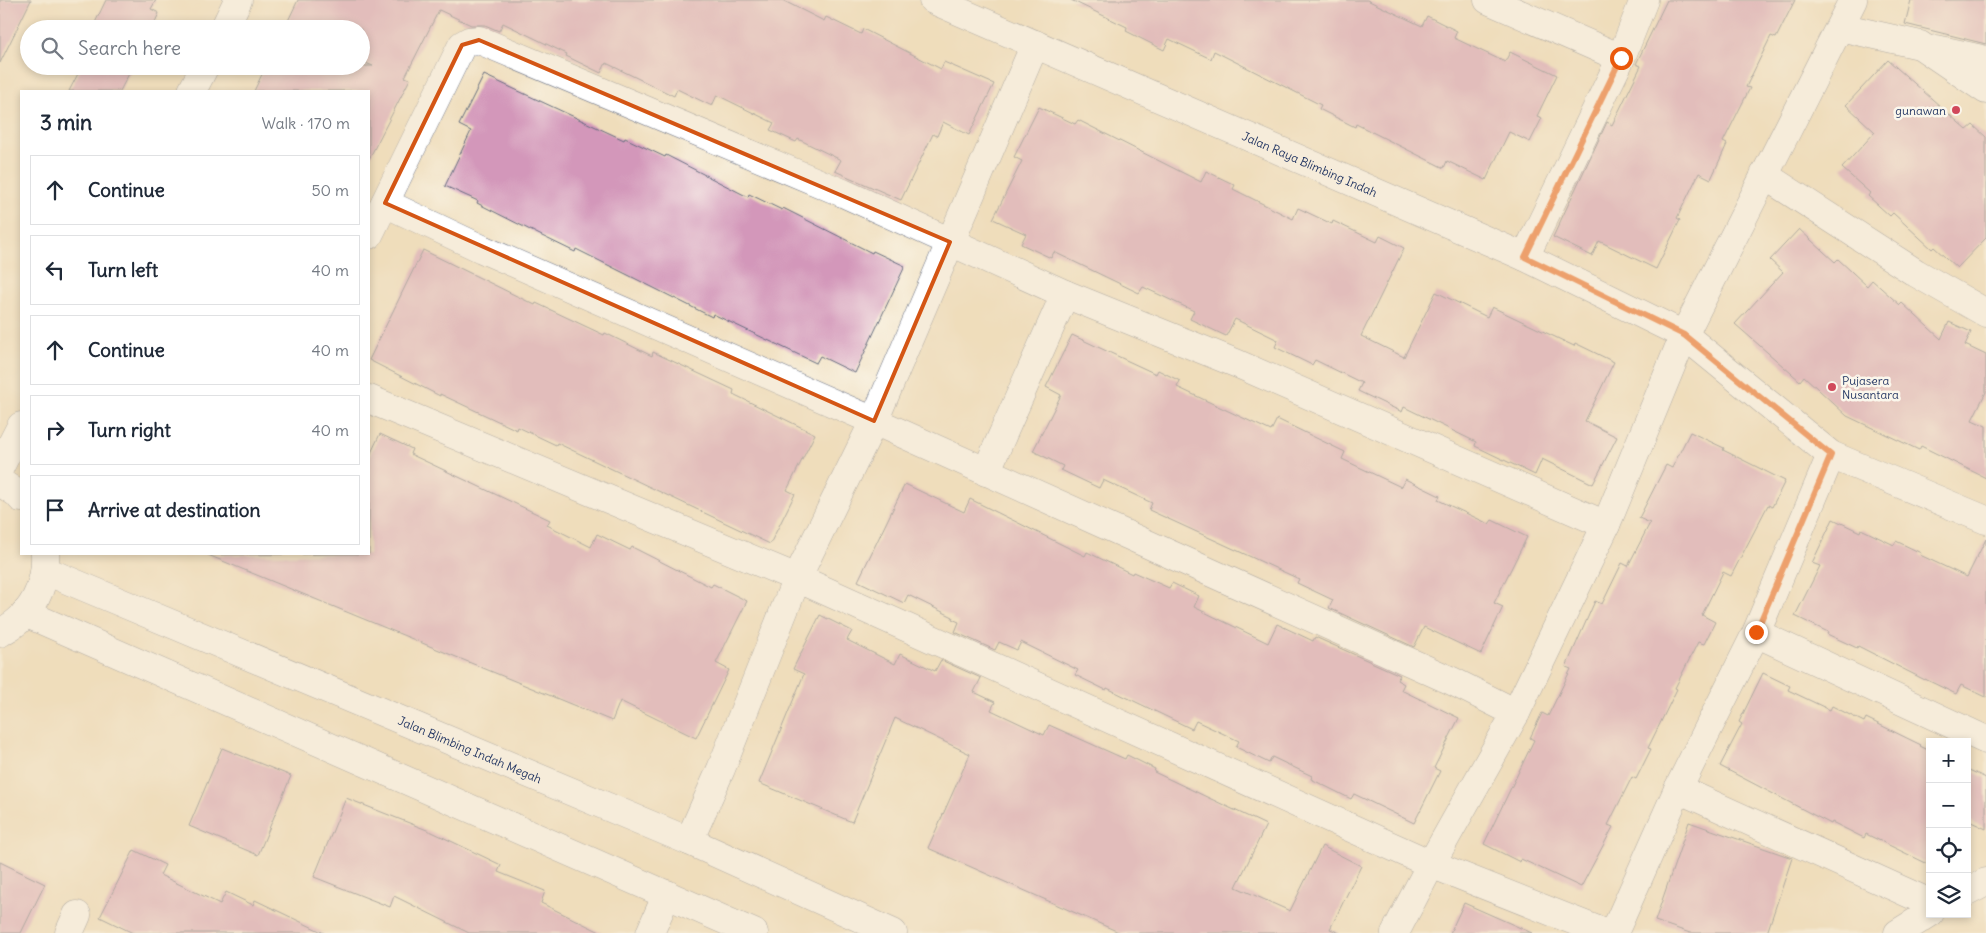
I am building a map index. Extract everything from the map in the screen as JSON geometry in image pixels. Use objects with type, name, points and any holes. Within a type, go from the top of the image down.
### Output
[{"type":"street","points":[[228,20],[238,0]]},
{"type":"street","name":"Jalan Raya Blimbing Indah","points":[[933,0],[1525,257],[1684,335],[1831,455],[1986,520]]},
{"type":"street","points":[[1488,0],[1621,58]]},
{"type":"street","points":[[1525,257],[1621,58],[1644,0]]},
{"type":"street","points":[[1395,933],[1431,864],[1516,713],[1606,525],[1684,335],[1853,0]]},
{"type":"street","points":[[1840,27],[1986,60]]},
{"type":"street","points":[[370,233],[462,45],[469,41],[479,40],[843,193],[1065,294],[1238,364],[1606,525]]},
{"type":"street","points":[[689,841],[797,578],[874,421],[1035,44]]},
{"type":"street","points":[[1920,45],[1986,90]]},
{"type":"street","points":[[193,90],[200,75]]},
{"type":"street","points":[[1764,175],[1916,273],[1986,313]]},
{"type":"street","points":[[385,203],[482,249],[874,421],[1452,681],[1516,713]]},
{"type":"street","points":[[986,472],[1065,294]]},
{"type":"street","points":[[370,399],[797,578],[1431,864],[1605,933]]},
{"type":"street","points":[[0,467],[20,428]]},
{"type":"street","points":[[1614,933],[1678,789],[1756,632],[1831,455]]},
{"type":"street","points":[[0,482],[20,497]]},
{"type":"street","points":[[0,634],[20,620],[37,597],[46,562]]},
{"type":"street","name":"Jalan Blimbing Indah Megah","points":[[46,562],[689,841],[893,933]]},
{"type":"street","points":[[25,613],[754,933]]},
{"type":"street","points":[[1756,632],[1986,740]]},
{"type":"street","points":[[1678,789],[1926,901]]},
{"type":"street","points":[[1971,890],[1986,882]]},
{"type":"street","points":[[650,933],[667,894]]},
{"type":"street","points":[[1898,933],[1926,916]]},
{"type":"highlighted area","points":[[479,40],[950,242],[874,421],[385,203],[462,45]]},
{"type":"building","points":[[0,0],[31,0],[20,20],[0,63]]},
{"type":"building","points":[[106,0],[156,0],[151,9],[159,13],[156,20],[96,20]]},
{"type":"building","points":[[298,0],[782,0],[824,21],[826,17],[861,34],[863,29],[941,69],[944,62],[994,84],[969,135],[943,122],[937,136],[933,134],[901,200],[835,171],[841,160],[798,139],[796,142],[770,130],[774,123],[717,95],[712,106],[677,89],[674,96],[606,63],[601,73],[503,23],[499,31],[485,25],[471,25],[439,10],[405,77],[410,79],[370,157],[370,90],[254,90],[262,75],[370,75],[370,66],[373,66],[370,65],[370,20],[288,20]]},
{"type":"building","points":[[1071,0],[1367,0],[1422,26],[1427,16],[1457,31],[1454,38],[1505,62],[1510,52],[1557,75],[1537,116],[1542,118],[1530,142],[1509,132],[1486,180],[1447,161],[1444,168],[1356,124],[1355,127],[1319,109],[1321,105],[1214,51],[1211,59],[1169,39],[1164,50],[1126,31],[1127,27]]},
{"type":"building","points":[[1667,0],[1795,0],[1776,38],[1771,36],[1746,87],[1750,88],[1723,142],[1727,144],[1711,179],[1699,173],[1677,218],[1680,220],[1656,269],[1599,241],[1592,256],[1553,237],[1607,122],[1612,125],[1641,66],[1636,64]]},
{"type":"building","points":[[1911,0],[1986,0],[1986,44],[1905,24]]},
{"type":"building","points":[[1888,60],[1967,130],[1973,125],[1986,137],[1986,238],[1957,268],[1934,247],[1932,249],[1893,213],[1890,216],[1868,196],[1870,193],[1842,168],[1875,132],[1846,105]]},
{"type":"building","points":[[77,75],[128,75],[121,90],[70,90]]},
{"type":"building","points":[[484,75],[624,140],[625,138],[665,157],[666,155],[748,197],[749,194],[782,210],[783,208],[872,253],[873,251],[905,266],[855,373],[820,356],[816,363],[713,314],[712,317],[576,249],[575,252],[542,236],[477,203],[478,201],[445,186],[471,131],[459,125]]},
{"type":"building","points":[[1039,107],[1075,124],[1078,120],[1201,182],[1206,171],[1235,185],[1233,189],[1293,219],[1298,208],[1332,224],[1333,221],[1377,242],[1380,236],[1404,248],[1361,336],[1404,357],[1436,292],[1487,317],[1492,307],[1574,346],[1575,343],[1614,362],[1585,421],[1617,437],[1593,484],[1542,459],[1535,475],[1475,446],[1476,442],[1404,407],[1402,412],[1358,391],[1362,383],[1315,360],[1312,365],[1275,347],[1278,340],[1235,319],[1226,336],[1190,319],[1194,311],[1143,287],[1139,293],[1054,252],[1051,258],[1021,244],[1026,234],[993,219],[1022,161],[1014,157]]},
{"type":"building","points":[[1799,229],[1835,262],[1838,259],[1867,286],[1872,280],[1900,305],[1902,303],[1941,339],[1949,322],[1971,332],[1965,345],[1986,355],[1986,392],[1972,420],[1986,426],[1986,478],[1921,446],[1919,450],[1847,416],[1804,376],[1800,381],[1735,324],[1783,272],[1770,260]]},
{"type":"building","points":[[423,250],[535,305],[536,303],[604,335],[605,333],[652,356],[653,352],[734,390],[733,394],[815,434],[787,490],[795,494],[770,544],[557,443],[556,445],[518,427],[517,430],[440,394],[440,396],[370,361]]},
{"type":"building","points":[[1072,335],[1156,374],[1158,370],[1180,381],[1177,387],[1271,431],[1277,419],[1345,452],[1342,459],[1401,487],[1405,479],[1440,496],[1438,500],[1489,524],[1492,520],[1527,537],[1494,603],[1503,607],[1481,654],[1424,627],[1414,647],[1329,608],[1333,600],[1297,583],[1299,579],[1149,510],[1152,503],[1103,480],[1099,488],[1061,470],[1063,466],[1033,451],[1061,395],[1046,387]]},
{"type":"building","points":[[1690,432],[1785,481],[1772,507],[1768,505],[1731,576],[1723,572],[1702,615],[1715,622],[1704,644],[1698,642],[1648,748],[1651,749],[1636,779],[1632,777],[1608,825],[1613,827],[1581,887],[1521,859],[1520,862],[1484,844],[1534,740],[1530,738],[1542,713],[1548,716],[1571,669],[1566,667],[1595,601],[1602,604],[1622,563],[1628,566],[1650,523],[1639,518],[1666,465],[1672,468]]},
{"type":"building","points":[[380,434],[412,449],[410,454],[550,520],[547,525],[591,547],[597,534],[630,550],[632,547],[711,587],[713,584],[747,601],[716,663],[729,670],[696,738],[620,701],[612,721],[208,555],[370,555],[370,455]]},
{"type":"building","points":[[905,484],[964,512],[970,499],[1085,556],[1087,552],[1132,574],[1133,572],[1169,588],[1172,583],[1199,596],[1194,607],[1268,643],[1277,624],[1313,641],[1315,637],[1400,675],[1397,680],[1404,684],[1401,690],[1459,718],[1434,768],[1440,771],[1414,823],[1354,794],[1351,799],[1311,779],[1312,776],[1272,757],[1269,763],[1236,747],[1239,741],[1196,721],[1192,729],[1107,688],[1106,690],[1075,675],[1078,670],[1021,642],[1017,650],[999,642],[995,650],[955,632],[959,622],[952,619],[953,617],[908,595],[904,603],[858,581]]},
{"type":"building","points":[[1833,519],[1860,532],[1861,529],[1894,545],[1896,541],[1921,553],[1920,555],[1967,577],[1986,539],[1986,697],[1961,685],[1956,694],[1858,646],[1857,648],[1827,634],[1828,632],[1795,616],[1820,566],[1812,563]]},
{"type":"building","points":[[820,615],[852,631],[847,640],[895,664],[900,654],[935,671],[941,660],[981,678],[974,692],[995,702],[991,710],[1044,735],[1049,725],[1125,759],[1127,755],[1155,769],[1154,772],[1266,825],[1236,887],[1290,911],[1322,846],[1361,866],[1330,929],[1340,933],[1121,933],[928,848],[970,754],[895,718],[852,822],[759,783],[804,674],[793,669]]},
{"type":"building","points":[[1763,673],[1790,686],[1788,690],[1830,710],[1832,706],[1864,722],[1866,718],[1921,745],[1926,749],[1926,863],[1866,834],[1864,838],[1832,822],[1831,824],[1720,766],[1742,724],[1739,722]]},
{"type":"building","points":[[222,748],[291,776],[258,855],[189,826]]},
{"type":"building","points":[[1971,771],[1986,778],[1986,829],[1971,822]]},
{"type":"building","points":[[346,798],[432,832],[501,865],[498,872],[545,891],[541,903],[602,933],[469,933],[394,896],[390,907],[314,877]]},
{"type":"building","points":[[1689,822],[1792,858],[1767,933],[1690,933],[1655,921]]},
{"type":"building","points":[[134,850],[165,865],[160,875],[220,904],[226,892],[253,905],[255,900],[324,933],[133,933],[100,917]]},
{"type":"building","points":[[0,862],[45,884],[21,933],[0,933]]},
{"type":"building","points":[[1464,903],[1532,933],[1450,933]]},
{"type":"place","name":"gunawan","points":[[1956,110]]},
{"type":"place","name":"Pujasera Nusantara","points":[[1832,387]]},
{"type":"route","points":[[1621,58],[1525,257],[1684,335],[1831,455],[1756,632]]}]
